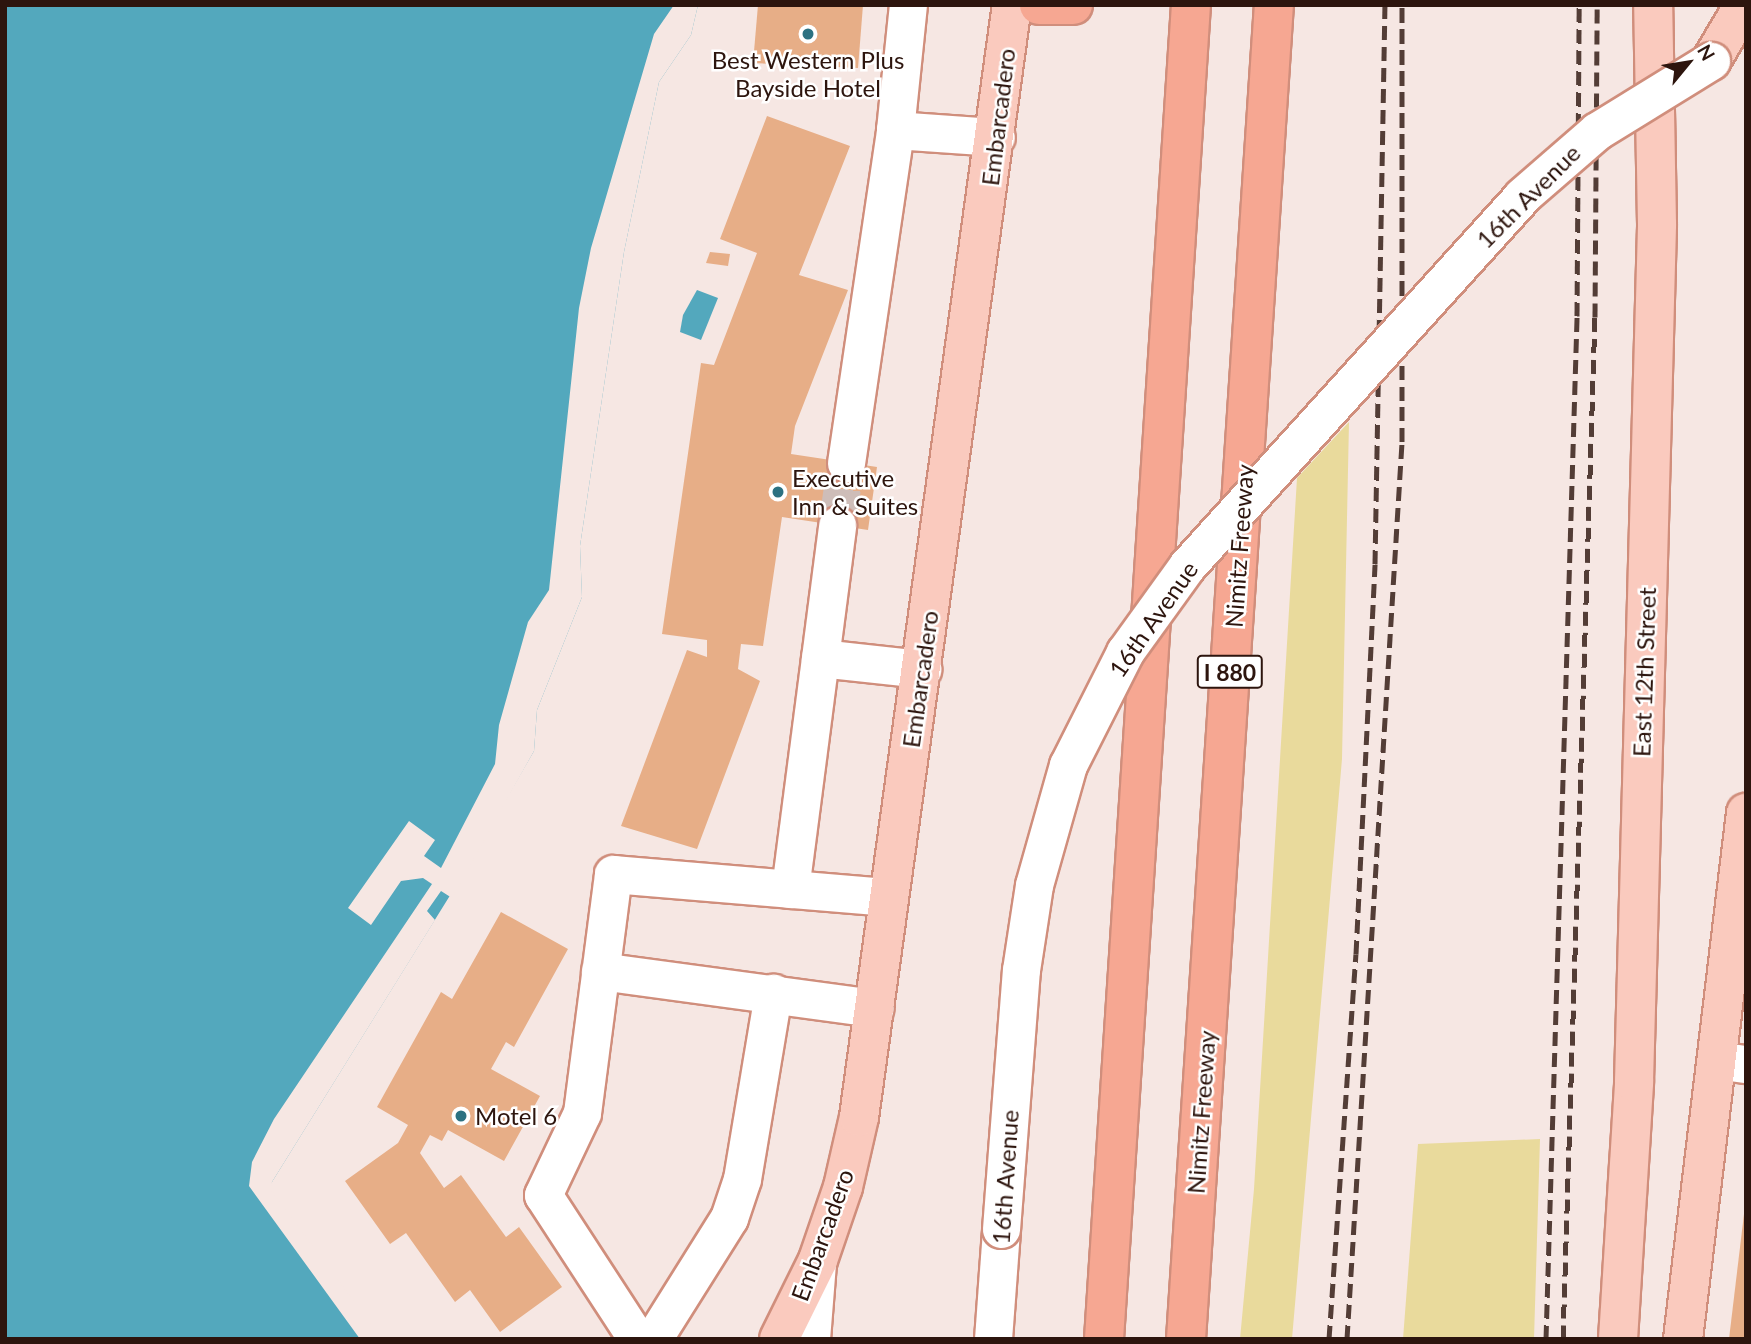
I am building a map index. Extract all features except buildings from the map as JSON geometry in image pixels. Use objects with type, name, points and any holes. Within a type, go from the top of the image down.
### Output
[{"type":"highway","points":[[1039,5],[1073,5]]},
{"type":"highway","points":[[1104,1339],[1191,5]]},
{"type":"highway","name":"Nimitz Freeway","points":[[1185,1339],[1274,5]]},
{"type":"main road","name":"Embarcadero","points":[[779,1339],[818,1259],[853,1141],[875,1008],[888,897],[996,137],[1012,5]]},
{"type":"main road","name":"East 12th Street","points":[[1618,1339],[1634,1082],[1656,237],[1653,5]]},
{"type":"main road","points":[[1683,1339],[1731,1062],[1746,813]]},
{"type":"street","points":[[846,463],[895,130],[908,5]]},
{"type":"street","name":"16th Avenue","points":[[993,1339],[1020,970],[1034,885],[1068,765],[1125,652],[1187,566],[1522,196],[1597,131],[1734,36]]},
{"type":"street","points":[[895,130],[996,137]]},
{"type":"street","points":[[790,889],[837,525]]},
{"type":"street","points":[[820,658],[922,668]]},
{"type":"street","points":[[637,1339],[543,1195],[582,1113],[613,874],[888,897]]},
{"type":"street","points":[[600,971],[875,1008]]},
{"type":"street","points":[[653,1339],[730,1218],[742,1179],[773,993]]},
{"type":"street","points":[[811,1339],[818,1259]]},
{"type":"shaded area","points":[[1349,422],[1342,759],[1292,1339],[1240,1339],[1254,1189],[1297,478]]},
{"type":"shaded area","points":[[1540,1139],[1534,1339],[1403,1339],[1418,1144]]},
{"type":"water","points":[[5,5],[698,5],[691,35],[659,82],[624,252],[580,546],[582,597],[537,710],[534,751],[459,881],[267,1190],[378,1339],[5,1339]]},
{"type":"water","points":[[697,290],[718,298],[701,340],[680,332],[683,315]]},
{"type":"pier","points":[[674,5],[698,5],[691,35],[659,82],[624,252],[580,546],[582,597],[537,710],[534,751],[452,898],[441,891],[427,911],[435,920],[272,1182],[271,1190],[382,1339],[360,1339],[249,1186],[252,1162],[274,1119],[432,884],[423,878],[401,881],[371,925],[348,908],[409,821],[435,840],[424,856],[441,868],[495,764],[499,725],[528,622],[549,590],[579,308],[591,248],[654,34]]},
{"type":"tunnel","points":[[837,525],[846,463]]},
{"type":"railway","points":[[1329,1339],[1356,954],[1375,564],[1385,5]]},
{"type":"railway","points":[[1347,1339],[1402,442],[1402,5]]},
{"type":"railway","points":[[1546,1339],[1577,316],[1579,5]]},
{"type":"railway","points":[[1563,1339],[1595,317],[1597,5]]},
{"type":"place","name":"Best Western Plus Bayside Hotel","points":[[808,34]]},
{"type":"place","name":"Executive Inn & Suites","points":[[778,492]]},
{"type":"place","name":"Motel 6","points":[[461,1116]]}]
